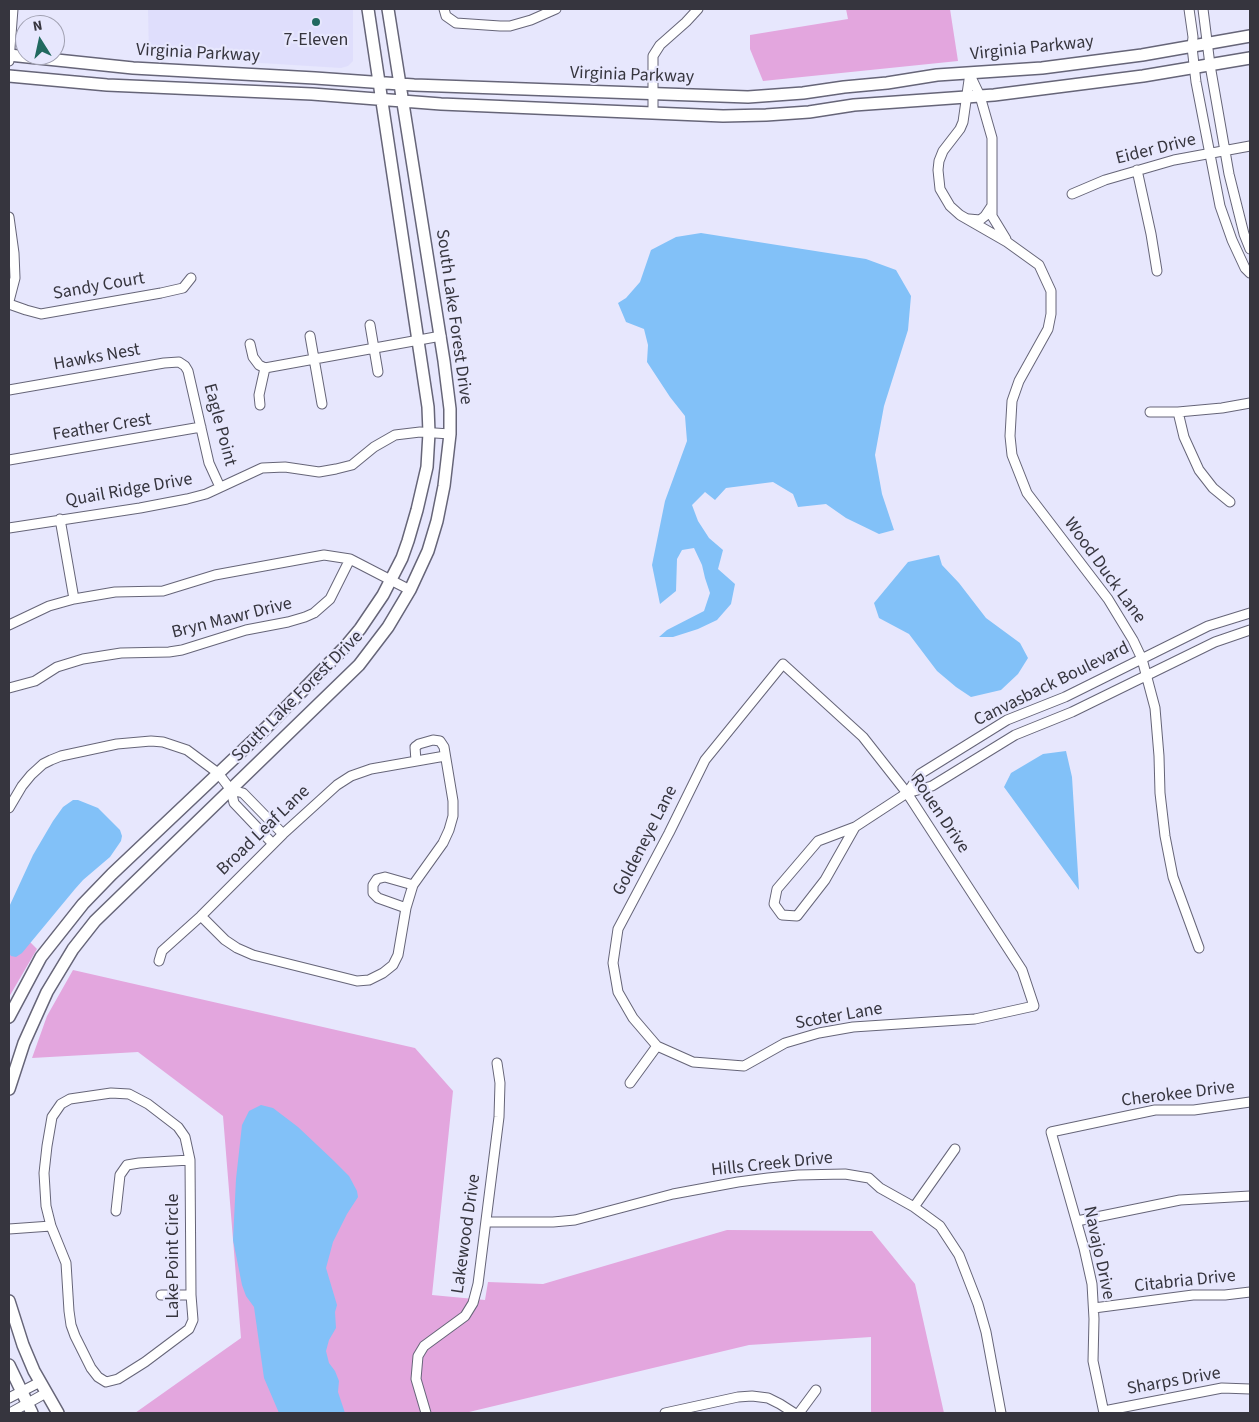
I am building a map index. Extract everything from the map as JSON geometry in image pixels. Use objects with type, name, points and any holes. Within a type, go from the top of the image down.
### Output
[{"type":"main road","name":"South Lake Forest Drive","points":[[9,1017],[41,957],[83,904],[275,719],[345,647],[372,612],[408,542],[424,482],[429,433],[428,407],[368,9]]},
{"type":"main road","name":"South Lake Forest Drive","points":[[9,1089],[24,1043],[47,992],[73,949],[95,921],[359,664],[388,627],[410,590],[428,551],[437,521],[444,486],[450,434],[448,390],[402,84],[388,9]]},
{"type":"main road","name":"Virginia Parkway","points":[[9,57],[132,68],[402,84],[748,97],[779,96],[937,75],[1042,68],[1192,47],[1250,36]]},
{"type":"main road","name":"Virginia Parkway","points":[[9,76],[183,90],[312,94],[404,101],[723,116],[809,112],[854,105],[966,98],[1195,68],[1250,58]]},
{"type":"main road","points":[[183,90],[185,71]]},
{"type":"main road","points":[[9,1301],[24,1346],[46,1394],[58,1413]]},
{"type":"main road","points":[[9,1365],[30,1409]]},
{"type":"street","points":[[9,57],[12,9]]},
{"type":"street","points":[[444,9],[446,16],[456,23],[500,26],[510,26],[531,20],[556,9]]},
{"type":"street","points":[[653,112],[653,56],[660,45],[698,9]]},
{"type":"street","points":[[1189,9],[1196,82],[1220,206],[1232,240],[1245,268],[1250,273]]},
{"type":"street","points":[[1203,9],[1210,65],[1236,203],[1250,249]]},
{"type":"street","name":"Wood Duck Lane","points":[[970,73],[980,96],[992,138],[991,207],[994,221],[1007,242]]},
{"type":"street","name":"Wood Duck Lane","points":[[970,73],[960,128],[943,151],[938,170],[940,189],[944,197],[960,216],[1007,242],[1039,265],[1051,291],[1052,305],[1048,329],[1019,381],[1012,401],[1010,436],[1012,455],[1027,493],[1108,599],[1133,640],[1142,660],[1155,708],[1164,836],[1173,876],[1199,948]]},
{"type":"street","name":"Eider Drive","points":[[1072,194],[1104,180],[1174,160],[1250,146]]},
{"type":"street","points":[[1137,170],[1157,271]]},
{"type":"street","points":[[966,219],[980,220],[991,207]]},
{"type":"street","points":[[9,217],[15,266],[15,278],[9,302]]},
{"type":"street","name":"Sandy Court","points":[[9,302],[26,310],[41,314],[168,292],[183,288],[191,278]]},
{"type":"street","points":[[370,325],[378,372]]},
{"type":"street","points":[[310,336],[322,404]]},
{"type":"street","points":[[250,344],[253,357],[259,365],[265,368],[440,336]]},
{"type":"street","name":"Hawks Nest","points":[[9,390],[175,362],[185,366],[188,371]]},
{"type":"street","points":[[260,405],[259,395],[265,368]]},
{"type":"street","name":"Eagle Point","points":[[188,371],[209,463],[220,487]]},
{"type":"street","points":[[1150,412],[1178,412],[1222,408],[1250,402]]},
{"type":"street","points":[[1178,412],[1184,437],[1193,460],[1213,488],[1230,502]]},
{"type":"street","name":"Feather Crest","points":[[9,460],[201,427]]},
{"type":"street","name":"Quail Ridge Drive","points":[[9,528],[149,506],[197,496],[262,468],[285,467],[319,472],[336,469],[352,464],[374,447],[395,435],[404,433],[450,434]]},
{"type":"street","points":[[60,519],[74,599]]},
{"type":"street","points":[[9,625],[49,606],[74,599],[116,592],[163,591],[215,574],[313,556],[334,555],[350,559],[410,590]]},
{"type":"street","name":"Bryn Mawr Drive","points":[[9,688],[34,681],[57,667],[83,659],[121,653],[182,650],[246,630],[305,617],[314,613],[330,599],[350,559]]},
{"type":"street","name":"Canvasback Boulevard","points":[[907,793],[920,774],[1007,720],[1065,697],[1208,626],[1250,613]]},
{"type":"street","name":"Canvasback Boulevard","points":[[855,827],[825,880],[796,916],[782,915],[774,904],[777,889],[818,841],[855,827],[907,793],[932,786],[1015,735],[1072,712],[1215,642],[1250,630]]},
{"type":"street","name":"Rouen Drive","points":[[783,664],[863,738],[907,793],[1022,970],[1034,1006]]},
{"type":"street","name":"Goldeneye Lane","points":[[657,1046],[633,1018],[618,992],[613,964],[618,929],[706,760],[783,664]]},
{"type":"street","points":[[201,916],[225,940],[253,955],[357,981],[368,980],[383,973],[392,965],[398,955],[406,908],[413,885],[443,844],[453,816],[453,801],[444,747],[440,741],[433,740],[420,744],[415,748],[416,761]]},
{"type":"street","points":[[9,808],[22,786],[43,764],[61,756],[117,744],[151,741],[163,742],[179,746],[195,755],[218,773],[230,790],[234,803],[273,844]]},
{"type":"street","name":"Broad Leaf Lane","points":[[159,961],[162,951],[201,916],[282,834],[337,785],[351,776],[371,769],[445,756]]},
{"type":"street","points":[[230,790],[244,793],[282,834]]},
{"type":"street","points":[[406,908],[378,898],[373,893],[373,885],[377,879],[384,877],[413,885]]},
{"type":"street","name":"Scoter Lane","points":[[657,1046],[693,1062],[744,1066],[785,1043],[819,1033],[853,1027],[975,1019],[1034,1006]]},
{"type":"street","points":[[630,1083],[657,1046]]},
{"type":"street","name":"Lakewood Drive","points":[[426,1413],[416,1378],[418,1356],[424,1346],[459,1322],[470,1311],[474,1303],[478,1284],[499,1117],[500,1083],[497,1063]]},
{"type":"street","name":"Lake Point Circle","points":[[112,1093],[133,1095],[148,1104],[183,1133],[190,1160],[191,1295],[193,1320],[189,1329],[113,1382],[102,1381],[91,1368],[75,1336],[69,1311],[66,1264],[51,1226],[45,1191],[47,1146],[52,1117],[60,1104],[79,1097],[112,1093]]},
{"type":"street","name":"Cherokee Drive","points":[[1052,1132],[1155,1110],[1194,1110],[1250,1102]]},
{"type":"street","name":"Navajo Drive","points":[[1052,1132],[1092,1284],[1094,1308],[1093,1361],[1104,1412]]},
{"type":"street","points":[[914,1206],[955,1149]]},
{"type":"street","points":[[116,1211],[120,1175],[127,1165],[190,1160]]},
{"type":"street","name":"Hills Creek Drive","points":[[486,1222],[553,1222],[575,1220],[673,1194],[738,1182],[798,1175],[851,1174],[869,1178],[880,1188],[914,1206],[940,1226],[953,1244],[966,1271],[986,1332],[1001,1413]]},
{"type":"street","points":[[1077,1222],[1180,1200],[1250,1196]]},
{"type":"street","points":[[9,1229],[51,1226]]},
{"type":"street","name":"Citabria Drive","points":[[1094,1308],[1193,1295],[1225,1295],[1250,1292]]},
{"type":"street","points":[[161,1295],[191,1295]]},
{"type":"street","points":[[9,1398],[40,1382]]},
{"type":"street","name":"Sharps Drive","points":[[1104,1412],[1222,1388],[1250,1389]]},
{"type":"street","points":[[798,1413],[816,1390]]},
{"type":"street","points":[[10,1413],[30,1409],[46,1394]]},
{"type":"street","points":[[665,1413],[701,1409],[738,1397],[752,1396],[768,1398],[794,1413]]},
{"type":"shaded area","points":[[148,9],[353,9],[353,61],[348,66],[341,68],[149,56]]},
{"type":"shaded area","points":[[846,9],[950,9],[958,61],[763,81],[750,49],[750,35],[848,19]]},
{"type":"shaded area","points":[[9,921],[37,949],[9,997]]},
{"type":"shaded area","points":[[73,970],[415,1048],[453,1091],[432,1295],[485,1300],[488,1282],[543,1284],[727,1230],[872,1231],[915,1284],[944,1413],[871,1413],[871,1337],[749,1345],[469,1412],[135,1413],[241,1338],[223,1116],[138,1052],[32,1058],[47,1016]]},
{"type":"water","points":[[701,233],[866,259],[896,270],[911,296],[908,330],[884,406],[875,455],[882,494],[894,530],[879,534],[846,518],[826,504],[798,507],[793,494],[773,482],[726,488],[715,500],[705,492],[692,505],[698,521],[709,538],[723,550],[718,569],[735,584],[731,604],[717,620],[698,629],[673,637],[659,637],[667,630],[704,611],[710,593],[702,565],[694,548],[682,550],[677,559],[676,591],[660,604],[652,565],[665,501],[687,441],[685,416],[647,362],[648,345],[644,329],[626,322],[618,303],[626,298],[640,282],[651,250],[676,237]]},
{"type":"water","points":[[939,555],[942,565],[959,583],[986,618],[1020,643],[1028,658],[1018,674],[1001,690],[971,697],[937,671],[909,634],[879,618],[874,603],[908,562]]},
{"type":"water","points":[[1066,751],[1072,777],[1079,890],[1004,787],[1011,773],[1043,754]]},
{"type":"water","points":[[73,800],[78,800],[98,808],[120,830],[121,841],[110,857],[75,889],[22,953],[16,957],[11,956],[9,953],[9,907],[33,855],[53,821],[63,807]]},
{"type":"water","points":[[261,1105],[273,1108],[298,1127],[349,1176],[357,1191],[358,1197],[333,1242],[326,1268],[337,1305],[335,1312],[336,1328],[329,1340],[326,1351],[329,1363],[339,1381],[338,1392],[345,1413],[279,1413],[264,1378],[254,1307],[246,1296],[242,1285],[233,1240],[236,1179],[242,1125],[249,1111]]},
{"type":"place","name":"7-Eleven","points":[[316,22]]}]
